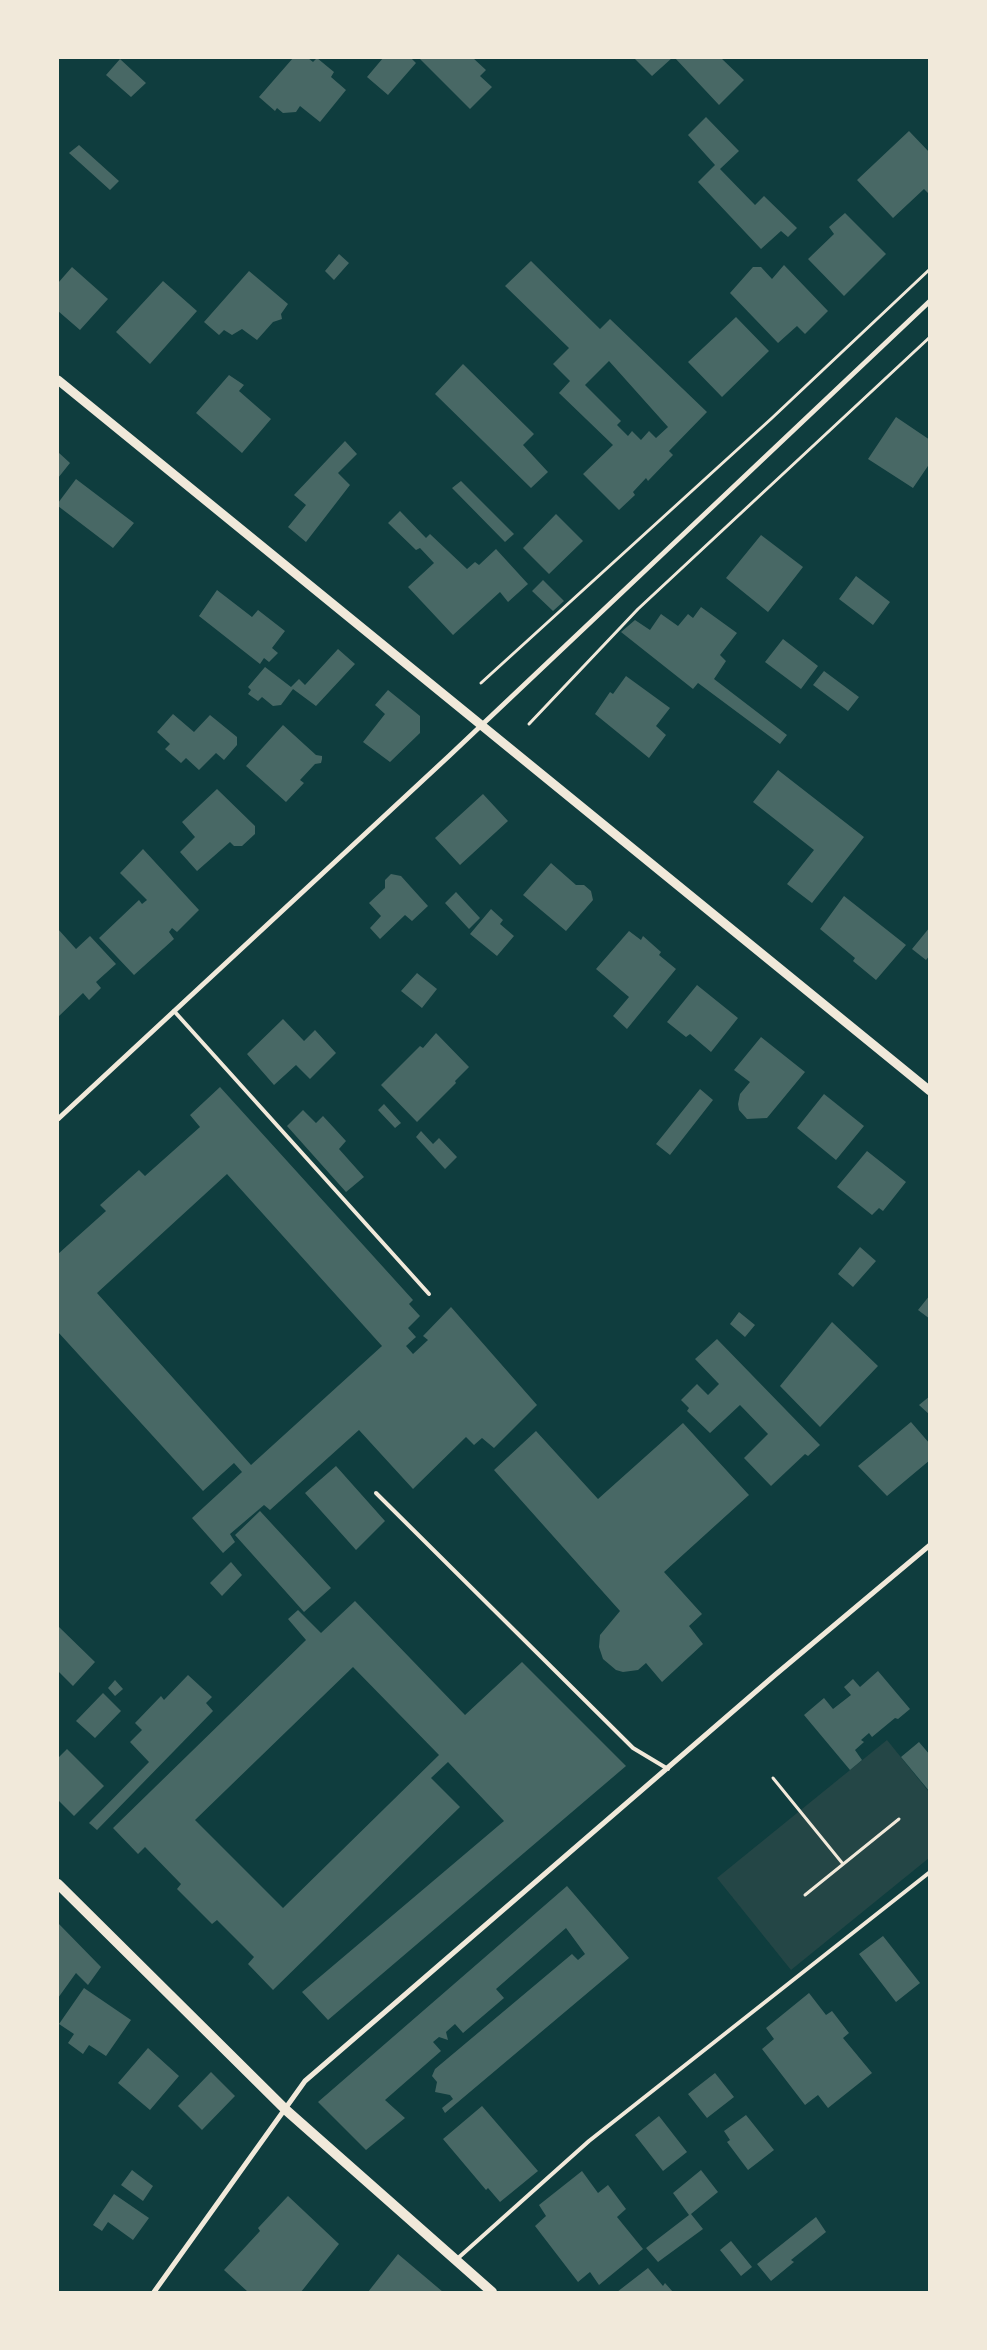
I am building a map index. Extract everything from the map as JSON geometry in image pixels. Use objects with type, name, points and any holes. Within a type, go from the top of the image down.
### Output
[{"type":"main road","points":[[58,1884],[286,2110],[492,2292]]},
{"type":"street","points":[[58,1119],[482,724],[930,301]]},
{"type":"street","points":[[58,380],[930,1091]]},
{"type":"street","points":[[154,2292],[305,2081],[775,1675],[930,1545]]},
{"type":"lane","points":[[174,1011],[429,1294]]},
{"type":"lane","points":[[376,1493],[633,1748],[668,1769]]},
{"type":"lane","points":[[456,2261],[469,2247],[589,2141],[930,1872]]},
{"type":"path","points":[[482,683],[772,418],[930,269]]},
{"type":"path","points":[[529,724],[638,609],[930,337]]},
{"type":"path","points":[[773,1778],[843,1864]]},
{"type":"path","points":[[805,1895],[900,1818]]},
{"type":"shaded area","points":[[887,1740],[929,1792],[929,1858],[791,1970],[717,1878]]},
{"type":"building","points":[[293,58],[308,58],[313,62],[317,58],[334,72],[331,77],[346,90],[320,122],[300,106],[296,112],[283,113],[277,108],[275,111],[259,97]]},
{"type":"building","points":[[383,58],[411,58],[416,63],[388,95],[367,77]]},
{"type":"building","points":[[419,58],[473,58],[486,70],[480,76],[492,87],[470,109]]},
{"type":"building","points":[[634,58],[672,58],[652,76]]},
{"type":"building","points":[[675,58],[721,58],[744,80],[719,105]]},
{"type":"building","points":[[120,59],[146,83],[131,97],[106,75]]},
{"type":"building","points":[[706,117],[739,151],[720,169],[755,205],[764,196],[797,228],[788,237],[781,231],[761,249],[698,182],[715,165],[688,135]]},
{"type":"building","points":[[909,131],[930,153],[930,195],[924,189],[893,218],[857,180]]},
{"type":"building","points":[[79,145],[119,181],[110,190],[69,153]]},
{"type":"building","points":[[845,213],[886,254],[844,296],[808,259],[834,234],[829,227]]},
{"type":"building","points":[[339,254],[349,263],[334,280],[325,271]]},
{"type":"building","points":[[531,261],[600,329],[610,319],[707,412],[669,451],[673,455],[648,481],[646,478],[633,492],[635,495],[619,510],[583,474],[613,445],[559,393],[570,381],[553,364],[569,348],[505,286]],"holes":[[[609,361],[668,427],[656,438],[649,431],[641,440],[632,431],[628,436],[617,425],[621,421],[585,385]]]},
{"type":"building","points":[[784,265],[828,311],[805,334],[797,326],[778,343],[730,293],[753,267],[761,267],[772,279]]},
{"type":"building","points":[[72,267],[108,299],[80,330],[58,311],[58,283]]},
{"type":"building","points":[[249,271],[288,304],[281,314],[282,319],[273,322],[257,340],[242,329],[232,335],[224,330],[219,335],[204,322]]},
{"type":"building","points":[[163,281],[197,311],[150,364],[116,332]]},
{"type":"building","points":[[736,317],[769,351],[722,397],[688,362]]},
{"type":"building","points":[[463,364],[534,434],[523,445],[548,472],[531,488],[435,394]]},
{"type":"building","points":[[229,375],[244,385],[239,391],[271,419],[242,453],[196,413]]},
{"type":"building","points":[[896,417],[930,440],[930,463],[913,488],[868,459]]},
{"type":"building","points":[[345,441],[357,454],[338,473],[350,485],[306,542],[288,527],[306,505],[294,495]]},
{"type":"building","points":[[58,452],[70,463],[58,478]]},
{"type":"building","points":[[76,479],[134,523],[113,548],[58,506],[58,503]]},
{"type":"building","points":[[461,481],[514,534],[505,542],[452,488]]},
{"type":"building","points":[[400,511],[426,538],[430,534],[467,569],[475,562],[479,565],[496,549],[528,584],[508,602],[500,592],[453,635],[408,587],[434,563],[420,548],[416,550],[388,523]]},
{"type":"building","points":[[556,514],[583,541],[549,574],[523,548]]},
{"type":"building","points":[[761,535],[803,567],[768,612],[726,578]]},
{"type":"building","points":[[856,576],[890,602],[873,625],[839,599]]},
{"type":"building","points":[[543,580],[564,601],[553,611],[532,591]]},
{"type":"building","points":[[217,590],[252,617],[258,610],[285,631],[272,648],[278,653],[269,662],[264,658],[260,664],[199,616]]},
{"type":"building","points":[[701,607],[737,633],[720,655],[726,661],[714,679],[787,735],[780,744],[698,683],[693,689],[621,632],[635,620],[650,630],[661,614],[678,626],[688,614],[693,618]]},
{"type":"building","points":[[783,639],[818,666],[801,689],[765,662]]},
{"type":"building","points":[[338,649],[355,664],[316,706],[293,689],[281,705],[273,706],[262,697],[258,701],[248,694],[251,690],[248,687],[265,667],[291,687],[299,679],[305,685]]},
{"type":"building","points":[[824,671],[859,697],[848,711],[813,685]]},
{"type":"building","points":[[626,676],[670,708],[656,726],[666,735],[649,758],[595,714],[610,692],[613,694]]},
{"type":"building","points":[[388,690],[420,716],[420,733],[390,762],[363,742],[385,714],[375,705]]},
{"type":"building","points":[[173,714],[194,732],[210,715],[237,737],[237,745],[224,760],[216,753],[199,770],[186,758],[181,763],[165,749],[170,744],[157,732]]},
{"type":"building","points":[[283,725],[316,755],[322,756],[321,763],[315,764],[300,780],[304,783],[286,802],[246,766]]},
{"type":"building","points":[[778,770],[864,837],[812,903],[787,884],[814,850],[753,802]]},
{"type":"building","points":[[217,789],[255,826],[255,834],[242,846],[234,846],[230,842],[197,871],[180,852],[195,837],[182,822]]},
{"type":"building","points":[[483,794],[508,821],[460,865],[435,838]]},
{"type":"building","points":[[143,849],[199,910],[177,932],[172,928],[169,932],[174,939],[134,975],[99,938],[139,900],[142,904],[147,900],[120,873]]},
{"type":"building","points":[[551,863],[576,885],[584,885],[591,891],[593,900],[566,931],[523,895]]},
{"type":"building","points":[[391,874],[401,876],[428,906],[412,921],[405,915],[380,939],[370,928],[381,916],[369,903],[385,888],[385,880]]},
{"type":"building","points":[[456,892],[480,918],[469,929],[445,903]]},
{"type":"building","points":[[844,896],[906,945],[876,980],[853,961],[855,958],[820,929]]},
{"type":"building","points":[[491,909],[503,920],[500,924],[514,936],[497,956],[470,934]]},
{"type":"building","points":[[930,927],[930,955],[926,960],[912,949]]},
{"type":"building","points":[[58,929],[76,949],[90,936],[116,964],[96,982],[101,988],[89,1000],[83,993],[58,1017]]},
{"type":"building","points":[[629,931],[641,940],[643,936],[661,952],[659,955],[676,969],[627,1029],[613,1016],[629,997],[596,969]]},
{"type":"building","points":[[417,973],[437,989],[422,1008],[401,991]]},
{"type":"building","points":[[697,985],[738,1018],[711,1052],[690,1034],[686,1037],[667,1022]]},
{"type":"building","points":[[283,1019],[304,1041],[315,1030],[336,1053],[310,1079],[296,1065],[274,1085],[247,1054]]},
{"type":"building","points":[[436,1033],[469,1067],[455,1081],[456,1083],[417,1122],[381,1085],[420,1046],[423,1048]]},
{"type":"building","points":[[761,1037],[805,1072],[767,1118],[747,1119],[739,1110],[738,1104],[740,1094],[750,1082],[734,1070]]},
{"type":"building","points":[[220,1087],[413,1300],[409,1304],[420,1316],[408,1328],[416,1337],[406,1346],[413,1354],[428,1340],[423,1336],[451,1307],[537,1405],[494,1448],[482,1438],[474,1445],[466,1437],[413,1489],[359,1430],[270,1510],[264,1505],[230,1534],[235,1542],[223,1553],[192,1518],[242,1472],[234,1463],[203,1491],[58,1332],[58,1254],[106,1211],[100,1205],[139,1170],[145,1176],[200,1127],[190,1115]],"holes":[[[227,1174],[382,1346],[251,1465],[97,1293]]]},
{"type":"building","points":[[700,1089],[713,1100],[670,1155],[656,1144]]},
{"type":"building","points":[[824,1094],[864,1126],[836,1160],[797,1128]]},
{"type":"building","points":[[384,1104],[401,1123],[395,1128],[378,1110]]},
{"type":"building","points":[[303,1110],[316,1123],[323,1116],[346,1141],[339,1149],[364,1177],[346,1192],[287,1126]]},
{"type":"building","points":[[421,1131],[433,1144],[439,1138],[457,1157],[445,1169],[416,1137]]},
{"type":"building","points":[[867,1151],[906,1182],[883,1211],[879,1208],[872,1215],[837,1187]]},
{"type":"building","points":[[860,1247],[876,1261],[853,1287],[838,1274]]},
{"type":"building","points":[[930,1295],[930,1319],[918,1310]]},
{"type":"building","points":[[739,1312],[755,1325],[745,1337],[730,1324]]},
{"type":"building","points":[[832,1322],[878,1366],[820,1427],[780,1386]]},
{"type":"building","points":[[717,1339],[820,1445],[808,1456],[805,1454],[771,1486],[744,1458],[768,1434],[740,1405],[710,1433],[687,1411],[689,1408],[681,1400],[697,1384],[708,1395],[719,1384],[695,1359]]},
{"type":"building","points":[[930,1396],[930,1415],[919,1405]]},
{"type":"building","points":[[911,1422],[930,1444],[930,1460],[887,1496],[858,1466]]},
{"type":"building","points":[[683,1423],[749,1495],[664,1572],[702,1614],[689,1626],[703,1644],[662,1682],[646,1663],[638,1670],[623,1672],[616,1670],[603,1659],[599,1647],[600,1635],[620,1611],[494,1470],[536,1431],[598,1499]]},
{"type":"building","points":[[336,1466],[385,1521],[356,1550],[305,1493]]},
{"type":"building","points":[[260,1511],[331,1588],[304,1612],[235,1535]]},
{"type":"building","points":[[231,1562],[242,1575],[222,1596],[210,1583]]},
{"type":"building","points":[[355,1601],[465,1715],[522,1662],[626,1766],[328,2020],[302,1992],[504,1821],[448,1762],[431,1778],[460,1807],[273,1990],[248,1964],[254,1957],[217,1920],[212,1924],[177,1889],[181,1884],[145,1847],[138,1854],[113,1828],[306,1640],[288,1619],[298,1610],[321,1633]],"holes":[[[353,1667],[439,1755],[283,1908],[195,1820]]]},
{"type":"building","points":[[58,1626],[95,1662],[73,1686],[58,1671]]},
{"type":"building","points":[[878,1671],[910,1709],[898,1719],[895,1718],[872,1737],[869,1733],[861,1740],[864,1742],[855,1750],[862,1760],[850,1770],[804,1715],[824,1698],[833,1709],[851,1695],[844,1687],[853,1679],[860,1687]]},
{"type":"building","points":[[188,1675],[212,1697],[206,1703],[213,1711],[97,1830],[89,1823],[149,1762],[130,1742],[142,1730],[135,1723],[161,1696],[164,1700]]},
{"type":"building","points":[[115,1680],[123,1689],[115,1696],[108,1688]]},
{"type":"building","points":[[103,1693],[121,1711],[95,1738],[76,1721]]},
{"type":"building","points":[[919,1742],[930,1755],[930,1792],[901,1757]]},
{"type":"building","points":[[67,1749],[104,1786],[74,1816],[58,1800],[58,1758]]},
{"type":"building","points":[[567,1886],[629,1958],[445,2113],[442,2108],[453,2099],[450,2095],[435,2092],[437,2082],[432,2076],[435,2069],[572,1954],[578,1960],[585,1954],[566,1928],[496,1989],[504,1998],[463,2033],[455,2024],[446,2032],[448,2040],[439,2037],[433,2042],[441,2051],[385,2100],[405,2118],[366,2150],[318,2102]]},
{"type":"building","points":[[58,1923],[101,1967],[88,1985],[76,1973],[58,1998]]},
{"type":"building","points":[[883,1936],[920,1983],[896,2002],[859,1954]]},
{"type":"building","points":[[84,1988],[131,2020],[106,2056],[89,2045],[83,2054],[68,2043],[74,2034],[59,2024]]},
{"type":"building","points":[[809,1993],[826,2015],[832,2011],[849,2033],[843,2038],[872,2073],[828,2108],[818,2095],[805,2105],[762,2049],[774,2039],[766,2028]]},
{"type":"building","points":[[148,2048],[179,2076],[150,2110],[118,2083]]},
{"type":"building","points":[[211,2072],[235,2096],[202,2130],[178,2106]]},
{"type":"building","points":[[715,2073],[734,2097],[707,2118],[688,2094]]},
{"type":"building","points":[[482,2106],[538,2171],[500,2202],[488,2188],[486,2190],[443,2139]]},
{"type":"building","points":[[746,2115],[774,2150],[748,2170],[727,2142],[730,2140],[724,2131]]},
{"type":"building","points":[[659,2116],[687,2152],[663,2171],[635,2135]]},
{"type":"building","points":[[132,2170],[153,2186],[143,2201],[121,2185]]},
{"type":"building","points":[[701,2170],[718,2192],[691,2214],[703,2229],[658,2262],[646,2248],[689,2215],[673,2193]]},
{"type":"building","points":[[582,2171],[598,2193],[608,2185],[626,2209],[617,2217],[643,2249],[599,2285],[590,2272],[578,2282],[535,2226],[546,2216],[539,2205]]},
{"type":"building","points":[[114,2194],[149,2218],[133,2240],[108,2222],[102,2231],[93,2225]]},
{"type":"building","points":[[288,2196],[339,2244],[301,2292],[248,2292],[224,2270],[260,2231],[258,2228]]},
{"type":"building","points":[[816,2217],[826,2232],[791,2260],[794,2262],[771,2281],[757,2264]]},
{"type":"building","points":[[731,2241],[752,2267],[741,2276],[720,2250]]},
{"type":"building","points":[[398,2254],[443,2292],[368,2292]]},
{"type":"building","points":[[648,2268],[663,2286],[665,2283],[673,2292],[617,2292]]}]
